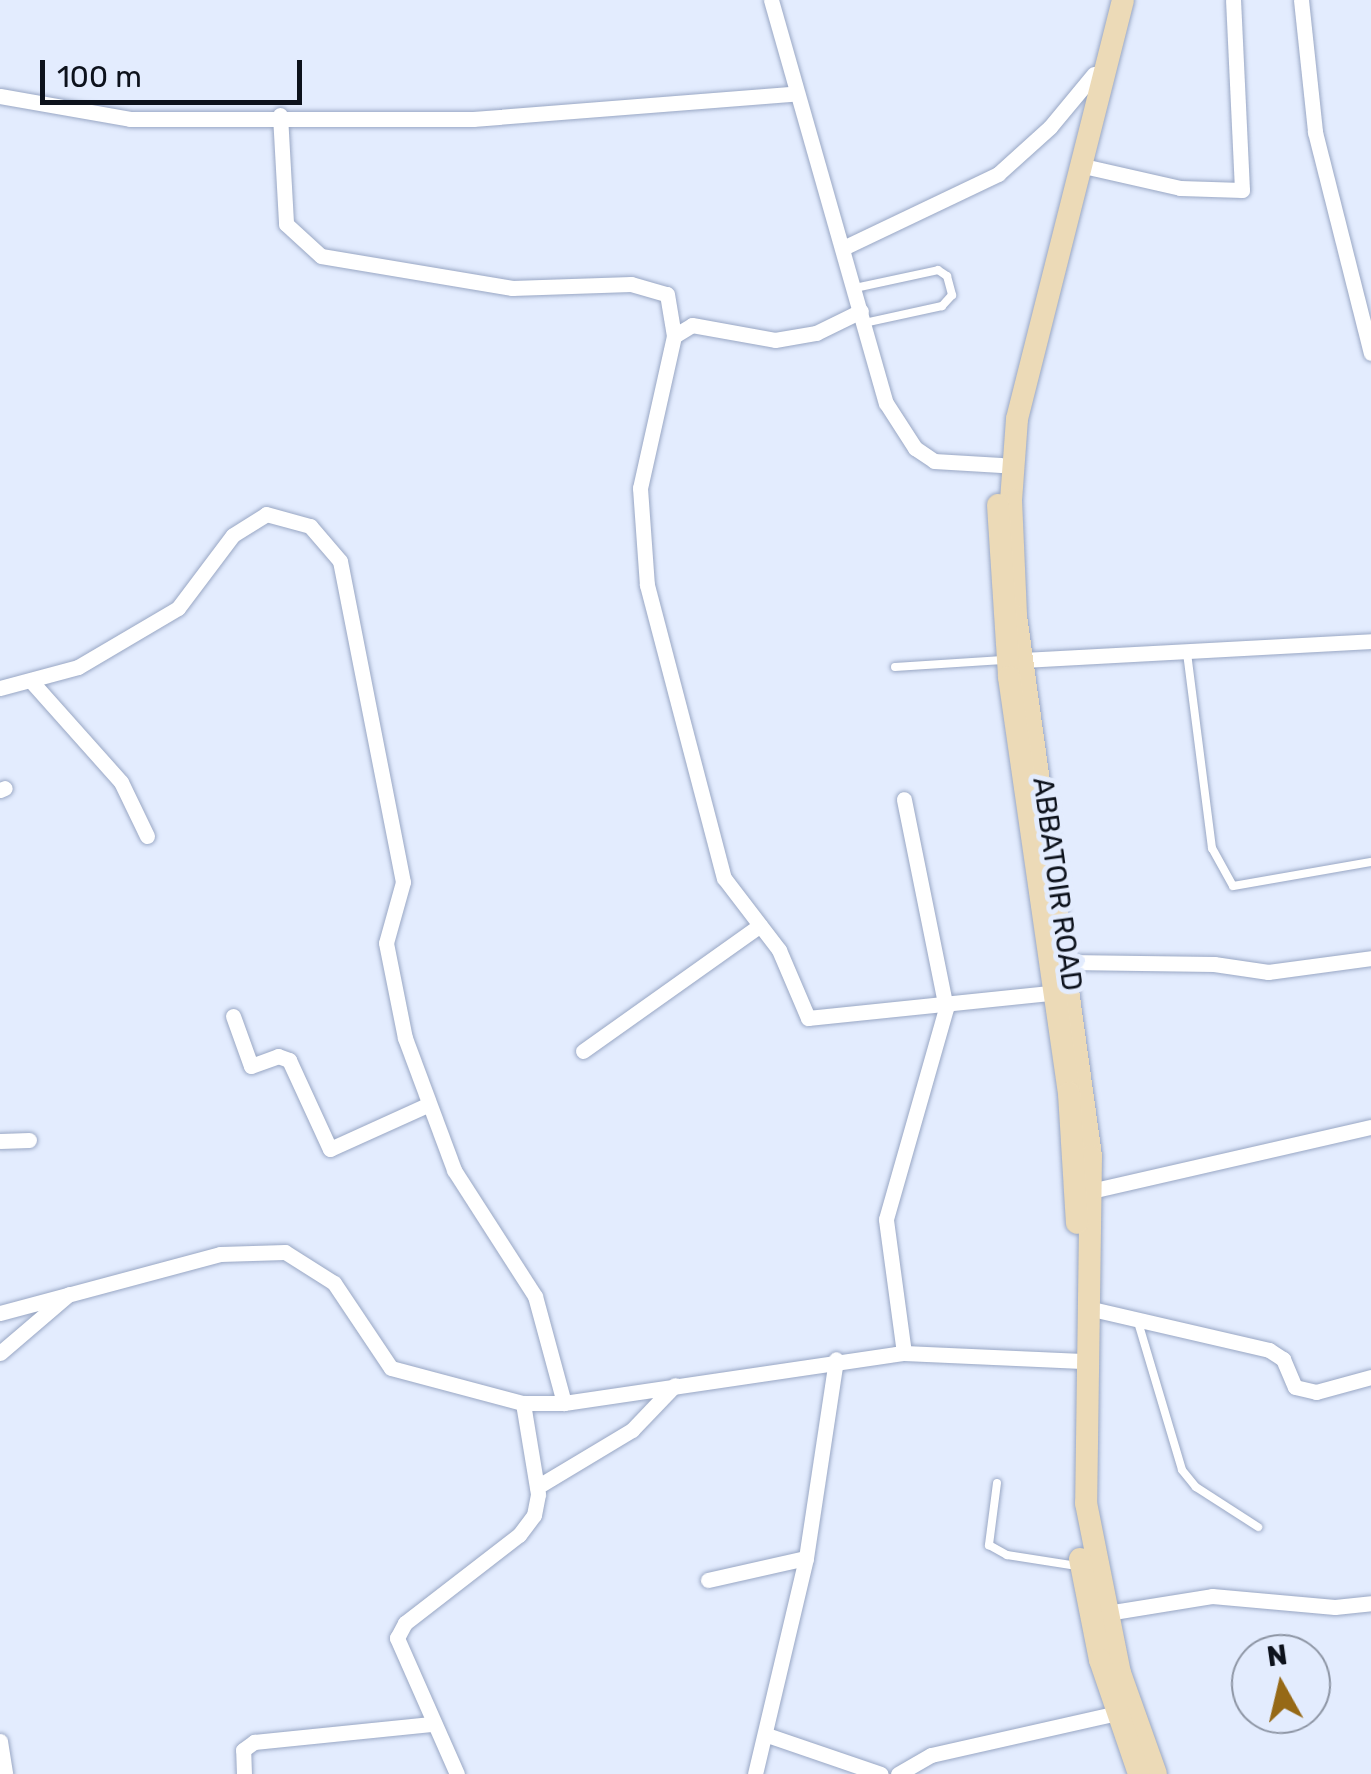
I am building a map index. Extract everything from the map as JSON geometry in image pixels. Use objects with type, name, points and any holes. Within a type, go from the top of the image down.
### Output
[{"type":"street","points":[[771,0],[792,94],[843,248],[886,403],[914,448],[934,461],[1001,465]]},
{"type":"street","name":"ABBATOIR ROAD","points":[[1113,0],[1001,465],[996,540],[1068,962],[1091,1191],[1086,1503],[1106,1612],[1156,1774]]},
{"type":"street","name":"ABBATOIR ROAD","points":[[1124,0],[1013,445],[1015,660],[1052,993],[1072,1129],[1077,1361],[1074,1484],[1081,1567],[1117,1713],[1139,1774]]},
{"type":"street","points":[[1080,165],[1180,188],[1242,190],[1233,0]]},
{"type":"street","points":[[1301,0],[1315,132],[1371,353]]},
{"type":"street","points":[[843,248],[998,174],[1050,127],[1094,74]]},
{"type":"street","points":[[0,96],[130,118],[280,115],[473,119],[792,94]]},
{"type":"street","points":[[280,115],[286,224],[321,256],[512,288],[659,288],[667,294],[674,336],[640,488],[642,548],[707,832],[724,878],[760,925],[808,1018],[946,1008],[1052,993]]},
{"type":"street","points":[[674,336],[692,325],[775,340],[816,333],[863,317]]},
{"type":"street","points":[[0,688],[78,667],[178,608],[234,535],[266,514],[310,526],[340,561],[403,882],[386,953],[427,1105],[454,1170],[535,1296],[564,1404]]},
{"type":"street","points":[[1015,660],[1371,640]]},
{"type":"street","points":[[31,681],[121,782],[147,836]]},
{"type":"street","points":[[904,799],[946,1008],[888,1206],[886,1252],[904,1353]]},
{"type":"street","points":[[583,1051],[760,925]]},
{"type":"street","points":[[1068,962],[1214,964],[1268,972],[1371,958]]},
{"type":"street","points":[[233,1016],[251,1066],[278,1056],[290,1060],[330,1149],[427,1105]]},
{"type":"street","points":[[1091,1191],[1371,1127]]},
{"type":"street","points":[[0,1141],[29,1140]]},
{"type":"street","points":[[0,1313],[220,1254],[285,1252],[334,1283],[391,1368],[523,1403],[564,1404],[836,1359],[904,1353],[1077,1361]]},
{"type":"street","points":[[0,1353],[73,1292]]},
{"type":"street","points":[[1092,1309],[1269,1350],[1283,1358],[1295,1388],[1316,1392],[1371,1377]]},
{"type":"street","points":[[755,1774],[806,1558],[836,1359]]},
{"type":"street","points":[[537,1486],[632,1430],[675,1385]]},
{"type":"street","points":[[457,1774],[431,1724],[398,1638],[405,1623],[520,1535],[534,1516],[537,1486],[523,1403]]},
{"type":"street","points":[[708,1580],[751,1566],[806,1558]]},
{"type":"street","points":[[1106,1612],[1212,1596],[1335,1607],[1371,1604]]},
{"type":"street","points":[[898,1774],[931,1755],[1117,1713]]},
{"type":"street","points":[[244,1774],[243,1750],[254,1742],[431,1724]]},
{"type":"street","points":[[767,1735],[881,1774]]},
{"type":"street","points":[[0,1741],[5,1774]]},
{"type":"lane","points":[[854,288],[938,270],[947,276],[952,295],[942,306],[863,317]]},
{"type":"lane","points":[[1187,653],[1212,848],[1233,886],[1371,862]]},
{"type":"lane","points":[[895,667],[1015,660]]},
{"type":"lane","points":[[1138,1322],[1182,1470],[1196,1487],[1258,1527]]},
{"type":"lane","points":[[998,1483],[989,1545],[1007,1556],[1081,1567]]}]
